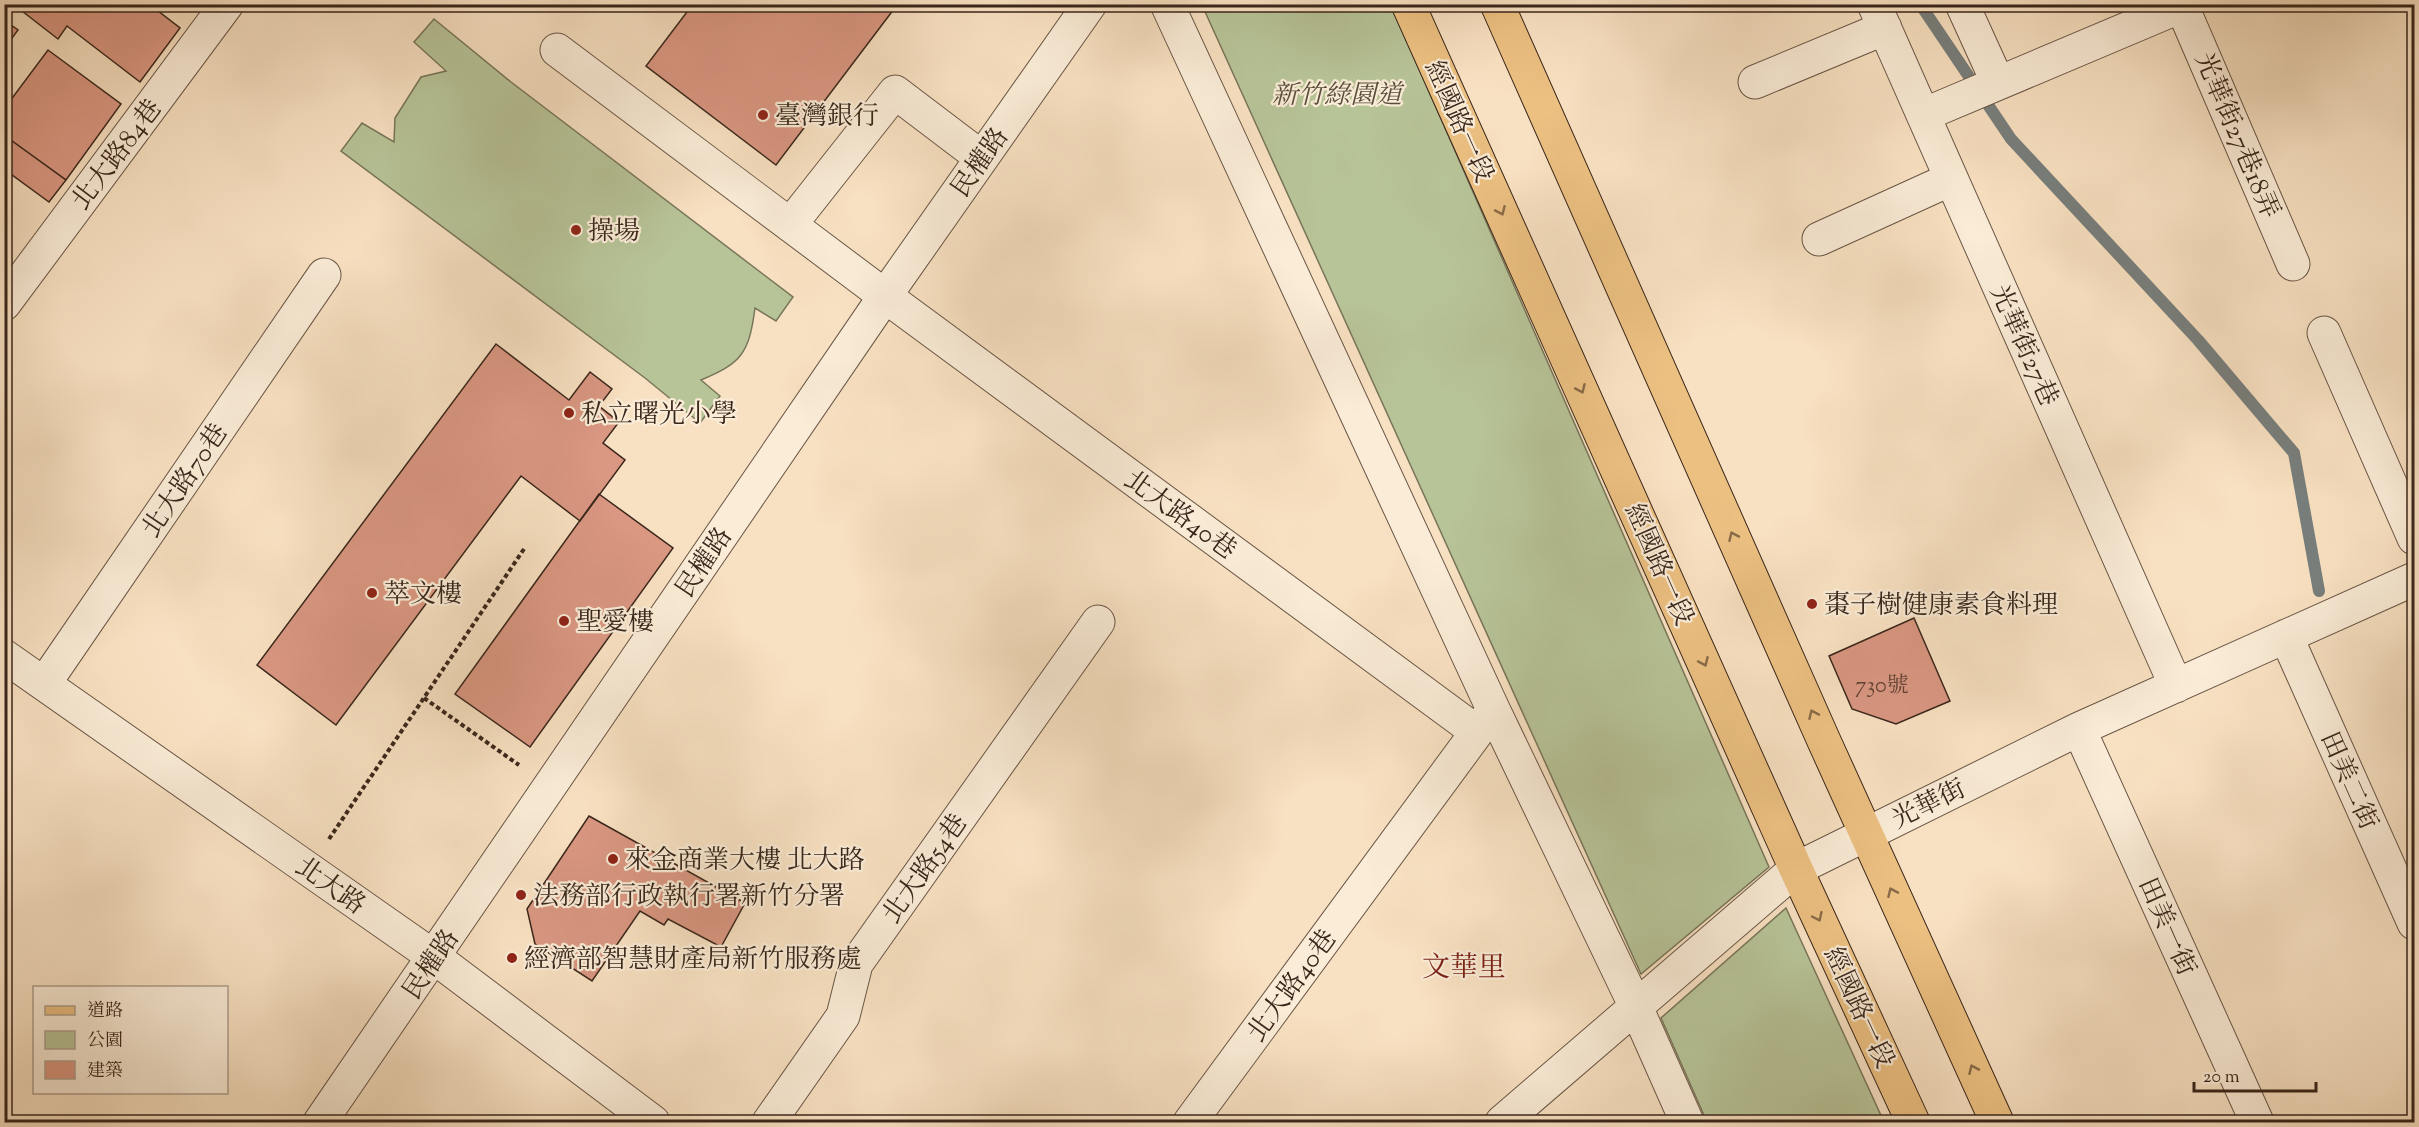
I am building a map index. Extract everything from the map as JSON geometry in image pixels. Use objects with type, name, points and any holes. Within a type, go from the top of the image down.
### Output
[{"type":"main road","name":"經國路一段","points":[[1408,4],[1796,869],[1913,1122]]},
{"type":"main road","points":[[1497,4],[1866,834],[1997,1122]]},
{"type":"street","name":"北大路84巷","points":[[4,304],[227,4]]},
{"type":"street","name":"民權路","points":[[320,1122],[885,296],[1090,4]]},
{"type":"street","points":[[1167,4],[1485,720],[1636,1007],[1687,1122]]},
{"type":"street","points":[[1962,4],[1998,83]]},
{"type":"street","name":"光華街27巷18弄","points":[[1923,115],[2183,5],[2293,264]]},
{"type":"street","points":[[1755,82],[1880,16]]},
{"type":"street","name":"光華街27巷","points":[[1880,16],[2176,686]]},
{"type":"street","name":"北大路40巷","points":[[557,50],[885,296],[1485,720],[1190,1122]]},
{"type":"street","points":[[790,225],[895,92],[982,158]]},
{"type":"street","points":[[1819,239],[1951,179]]},
{"type":"street","name":"北大路70巷","points":[[44,684],[324,275]]},
{"type":"street","points":[[2324,333],[2415,538]]},
{"type":"street","name":"光華街","points":[[1502,1122],[1796,869],[2079,729],[2415,579]]},
{"type":"street","name":"北大路54巷","points":[[769,1122],[843,1016],[856,964],[1098,622]]},
{"type":"street","name":"田美二街","points":[[2286,636],[2415,923]]},
{"type":"street","name":"北大路","points":[[4,656],[434,957],[653,1122]]},
{"type":"street","name":"田美一街","points":[[2079,729],[2257,1122]]},
{"type":"path","points":[[309,870],[524,549]]},
{"type":"path","points":[[424,698],[551,786]]},
{"type":"green space","name":"新竹綠園道","points":[[1202,5],[1391,5],[1769,867],[1641,974]]},
{"type":"green space","points":[[434,19],[511,82],[793,297],[776,321],[755,308],[750,336],[735,362],[701,380],[720,396],[700,423],[645,378],[341,151],[362,123],[394,142],[395,118],[421,77],[446,71],[414,42]]},
{"type":"green space","points":[[1786,908],[1884,1122],[1707,1122],[1661,1018]]},
{"type":"building","points":[[13,4],[149,4],[180,28],[140,82],[67,26],[58,39]]},
{"type":"building","name":"臺灣銀行","points":[[693,4],[897,5],[776,165],[646,66]]},
{"type":"building","points":[[4,20],[18,30],[4,49]]},
{"type":"building","points":[[48,50],[121,104],[66,180],[4,135],[4,109]]},
{"type":"building","points":[[4,135],[66,180],[49,202],[4,169]]},
{"type":"building","name":"萃文樓","points":[[496,344],[569,400],[590,372],[612,389],[599,406],[619,422],[603,443],[625,460],[580,521],[521,476],[336,725],[257,665]]},
{"type":"building","name":"聖愛樓","points":[[599,494],[673,548],[530,747],[455,694]]},
{"type":"building","points":[[1914,618],[1950,701],[1896,724],[1852,709],[1829,656]]},
{"type":"building","name":"來金商業大樓 北大路","points":[[589,816],[745,903],[721,947],[668,919],[664,925],[640,911],[592,981],[535,944],[527,909]]},
{"type":"waterway","points":[[1920,4],[2011,139],[2198,340],[2294,453],[2319,591]]},
{"type":"place","name":"臺灣銀行","points":[[763,115]]},
{"type":"place","name":"操場","points":[[576,230]]},
{"type":"place","name":"私立曙光小學","points":[[569,413]]},
{"type":"place","name":"萃文樓","points":[[372,593]]},
{"type":"place","name":"棗子樹健康素食料理","points":[[1812,604]]},
{"type":"place","name":"聖愛樓","points":[[564,621]]},
{"type":"place","name":"來金商業大樓 北大路","points":[[613,859]]},
{"type":"place","name":"法務部行政執行署新竹分署","points":[[521,895]]},
{"type":"place","name":"經濟部智慧財產局新竹服務處","points":[[512,958]]},
{"type":"district","name":"文華里","points":[[1464,966]]}]
